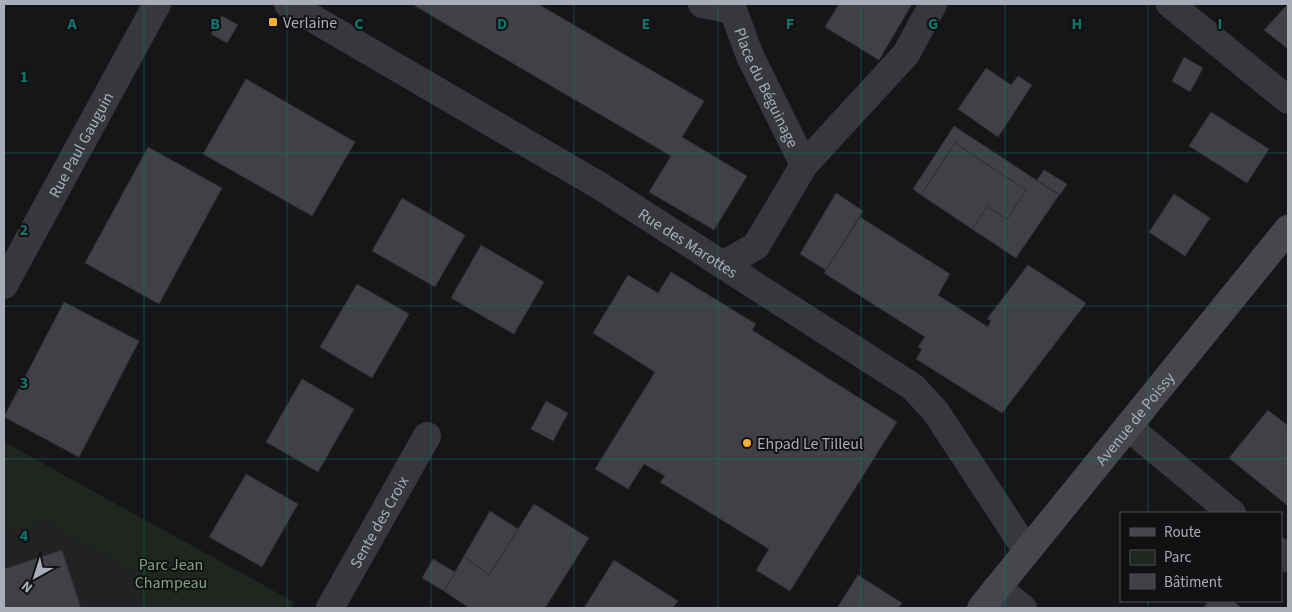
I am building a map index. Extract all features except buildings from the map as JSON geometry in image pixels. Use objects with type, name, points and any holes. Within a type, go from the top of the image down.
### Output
[{"type":"main road","name":"Avenue de Poissy","points":[[989,598],[1288,228]]},
{"type":"street","name":"Rue Paul Gauguin","points":[[4,285],[157,4]]},
{"type":"street","name":"Rue des Marottes","points":[[288,4],[600,186],[913,387],[936,412],[1027,551]]},
{"type":"street","name":"Place du Béguinage","points":[[702,4],[734,10],[750,56],[804,164]]},
{"type":"street","points":[[723,265],[756,246],[804,164],[906,54],[933,4]]},
{"type":"street","points":[[1170,4],[1288,100]]},
{"type":"street","points":[[1128,427],[1231,512]]},
{"type":"street","name":"Sente des Croix","points":[[330,608],[427,436]]},
{"type":"street","points":[[989,598],[1022,608]]},
{"type":"shaded area","points":[[45,522],[135,573],[145,608],[4,608],[4,533]]},
{"type":"green space","name":"Parc Jean Champeau","points":[[4,442],[294,602],[291,608],[145,608],[135,573],[45,522],[4,533]]},
{"type":"place","name":"Verlaine","points":[[273,22]]},
{"type":"place","name":"Ehpad Le Tilleul","points":[[747,443]]}]
